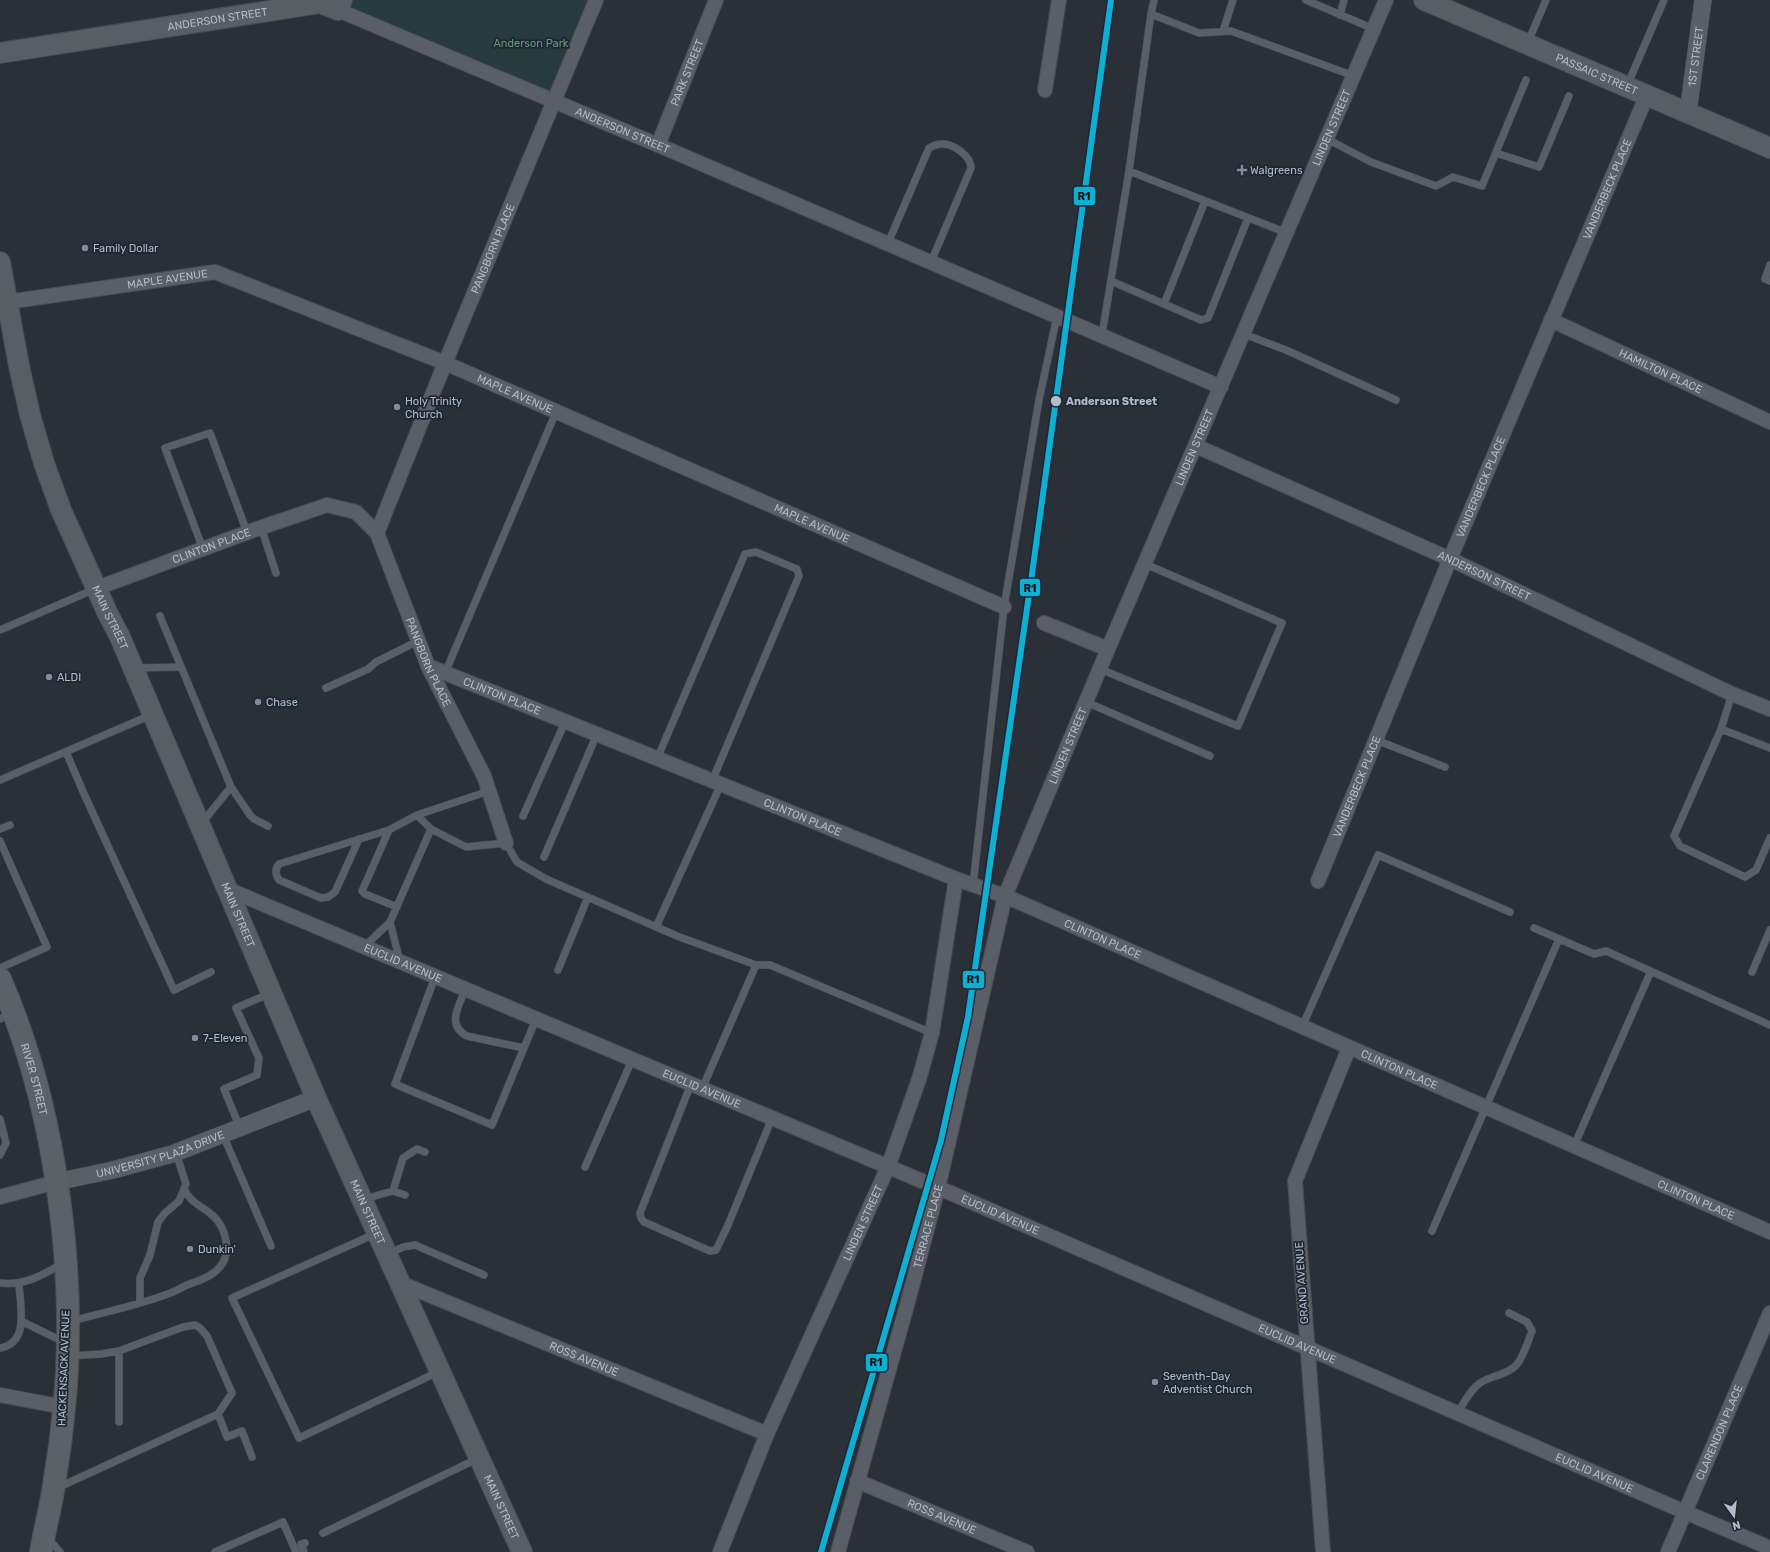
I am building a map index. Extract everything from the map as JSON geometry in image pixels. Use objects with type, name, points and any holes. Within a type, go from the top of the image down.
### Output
[{"type":"main road","name":"PASSAIC STREET","points":[[1424,0],[1770,148]]},
{"type":"main road","name":"ANDERSON STREET","points":[[0,53],[320,3],[340,5]]},
{"type":"main road","name":"MAIN STREET","points":[[0,262],[19,366],[30,415],[44,463],[61,510],[153,714],[316,1098],[522,1552]]},
{"type":"main road","name":"RIVER STREET","points":[[0,979],[7,1016],[28,1056],[45,1122],[56,1182]]},
{"type":"main road","name":"HACKENSACK AVENUE","points":[[43,1543],[53,1490],[64,1407],[67,1350],[65,1262],[56,1182]]},
{"type":"street","name":"PANGBORN PLACE","points":[[377,533],[444,363],[596,0]]},
{"type":"street","name":"PARK STREET","points":[[658,144],[716,0]]},
{"type":"street","points":[[1045,90],[1059,0]]},
{"type":"street","name":"LINDEN STREET","points":[[1005,896],[1108,649],[1222,387],[1386,0]]},
{"type":"street","name":"1ST STREET","points":[[1688,113],[1703,0]]},
{"type":"street","name":"ANDERSON STREET","points":[[340,5],[554,101],[658,144],[1222,387]]},
{"type":"street","name":"VANDERBECK PLACE","points":[[1318,881],[1450,559],[1647,95]]},
{"type":"street","name":"MAPLE AVENUE","points":[[7,302],[215,272],[444,363],[1004,607]]},
{"type":"street","name":"HAMILTON PLACE","points":[[1551,320],[1770,422]]},
{"type":"street","name":"ANDERSON STREET","points":[[1196,446],[1450,559],[1732,694],[1770,708]]},
{"type":"street","name":"PANGBORN PLACE","points":[[327,506],[356,512],[377,533],[428,666],[484,776],[506,843]]},
{"type":"street","name":"CLINTON PLACE","points":[[97,588],[261,527],[327,506]]},
{"type":"street","points":[[1044,623],[1108,649]]},
{"type":"street","name":"CLINTON PLACE","points":[[428,666],[956,879],[1005,896],[1770,1232]]},
{"type":"street","name":"LINDEN STREET","points":[[720,1552],[767,1434],[888,1167],[919,1079],[932,1033],[956,879]]},
{"type":"street","name":"EUCLID AVENUE","points":[[227,890],[938,1188],[1457,1414],[1770,1548]]},
{"type":"street","name":"TERRACE PLACE","points":[[838,1552],[938,1188],[1005,896]]},
{"type":"street","name":"GRAND AVENUE","points":[[1323,1552],[1295,1181],[1349,1048]]},
{"type":"street","name":"UNIVERSITY PLAZA DRIVE","points":[[0,1197],[56,1182],[114,1170],[176,1153],[316,1098]]},
{"type":"street","name":"ROSS AVENUE","points":[[400,1283],[767,1434]]},
{"type":"street","name":"CLARENDON PLACE","points":[[1668,1552],[1770,1313]]},
{"type":"street","points":[[0,1395],[64,1407]]},
{"type":"street","name":"ROSS AVENUE","points":[[858,1481],[1027,1552]]},
{"type":"lane","points":[[1102,335],[1129,171],[1154,0]]},
{"type":"lane","points":[[1223,31],[1233,0]]},
{"type":"lane","points":[[1306,0],[1374,29]]},
{"type":"lane","points":[[1340,15],[1344,0]]},
{"type":"lane","points":[[1527,44],[1546,0]]},
{"type":"lane","points":[[1627,87],[1664,0]]},
{"type":"lane","points":[[1151,14],[1199,33],[1231,30],[1354,76]]},
{"type":"lane","points":[[1327,139],[1371,162],[1436,186],[1453,177],[1482,186],[1526,80]]},
{"type":"lane","points":[[1496,153],[1539,166],[1569,96]]},
{"type":"lane","points":[[888,243],[929,148],[934,145],[942,144],[952,147],[960,151],[969,160],[971,168],[932,262]]},
{"type":"lane","points":[[1129,171],[1287,234]]},
{"type":"lane","points":[[1164,304],[1205,201]]},
{"type":"lane","points":[[1111,281],[1201,320],[1208,318],[1248,218]]},
{"type":"lane","points":[[1770,265],[1765,279],[1770,281]]},
{"type":"lane","points":[[973,885],[1004,607],[1038,400],[1057,316]]},
{"type":"lane","points":[[1244,334],[1286,350],[1396,400]]},
{"type":"lane","points":[[445,673],[556,412]]},
{"type":"lane","points":[[203,549],[165,448],[210,433],[247,532]]},
{"type":"lane","points":[[261,527],[276,573]]},
{"type":"lane","points":[[656,927],[717,783],[799,576],[797,569],[756,552],[745,554],[657,759]]},
{"type":"lane","points":[[1100,669],[1238,726],[1282,623],[1145,564]]},
{"type":"lane","points":[[0,630],[97,588]]},
{"type":"lane","points":[[160,616],[231,786],[250,815],[254,819],[268,826]]},
{"type":"lane","points":[[326,688],[368,669],[376,662],[418,641]]},
{"type":"lane","points":[[133,668],[181,667]]},
{"type":"lane","points":[[1732,694],[1720,729],[1674,836],[1680,846],[1745,877],[1756,870],[1770,838]]},
{"type":"lane","points":[[1086,702],[1210,756]]},
{"type":"lane","points":[[0,780],[153,714]]},
{"type":"lane","points":[[523,816],[565,722]]},
{"type":"lane","points":[[1720,729],[1770,748]]},
{"type":"lane","points":[[544,857],[597,734]]},
{"type":"lane","points":[[1376,740],[1446,767]]},
{"type":"lane","points":[[66,752],[90,808],[174,990],[211,972]]},
{"type":"lane","points":[[200,825],[231,786]]},
{"type":"lane","points":[[359,839],[335,892],[328,898],[321,898],[279,880],[276,876],[276,870],[279,864],[359,839],[389,830],[417,815],[489,791]]},
{"type":"lane","points":[[417,815],[431,829],[466,847],[506,843],[517,862],[546,879],[588,898],[656,927],[756,965],[770,965],[932,1033]]},
{"type":"lane","points":[[0,829],[10,825]]},
{"type":"lane","points":[[364,947],[390,922],[431,829]]},
{"type":"lane","points":[[389,830],[362,891],[365,894],[397,907]]},
{"type":"lane","points":[[0,841],[47,947],[0,968]]},
{"type":"lane","points":[[1302,1027],[1378,855],[1510,912]]},
{"type":"lane","points":[[558,970],[588,898]]},
{"type":"lane","points":[[390,922],[400,962]]},
{"type":"lane","points":[[1534,928],[1594,954],[1606,951],[1770,1025]]},
{"type":"lane","points":[[1752,972],[1770,930]]},
{"type":"lane","points":[[1432,1231],[1487,1108],[1559,939]]},
{"type":"lane","points":[[756,965],[696,1087],[640,1213],[644,1222],[710,1251],[716,1250],[728,1225],[772,1118]]},
{"type":"lane","points":[[1574,1146],[1651,971]]},
{"type":"lane","points":[[435,977],[395,1084],[492,1125],[536,1019]]},
{"type":"lane","points":[[465,990],[456,1013],[456,1024],[460,1032],[467,1036],[524,1048]]},
{"type":"lane","points":[[240,1128],[224,1089],[257,1075],[259,1058],[236,1008],[271,993]]},
{"type":"lane","points":[[585,1167],[632,1060]]},
{"type":"lane","points":[[0,1119],[6,1143],[0,1155]]},
{"type":"lane","points":[[223,1134],[271,1246]]},
{"type":"lane","points":[[393,1190],[403,1158],[417,1149],[425,1152]]},
{"type":"lane","points":[[140,1303],[138,1297],[140,1278],[150,1254],[158,1222],[165,1213],[179,1201],[184,1189],[186,1180],[176,1153]]},
{"type":"lane","points":[[67,1322],[164,1296],[206,1278],[219,1268],[226,1256],[226,1242],[220,1222],[212,1214],[192,1200],[184,1189]]},
{"type":"lane","points":[[362,1200],[393,1190],[405,1195]]},
{"type":"lane","points":[[377,1233],[232,1298],[299,1438],[440,1371]]},
{"type":"lane","points":[[387,1254],[403,1247],[415,1245],[484,1275]]},
{"type":"lane","points":[[0,1283],[14,1285],[36,1278],[65,1262]]},
{"type":"lane","points":[[0,1348],[8,1346],[16,1341],[19,1336],[21,1321],[19,1283]]},
{"type":"lane","points":[[1457,1414],[1470,1394],[1479,1384],[1494,1376],[1508,1372],[1518,1363],[1532,1331],[1527,1322],[1509,1314]]},
{"type":"lane","points":[[21,1321],[67,1350],[101,1354],[119,1351],[189,1325],[195,1325],[200,1328],[206,1336],[232,1393],[218,1414],[53,1490]]},
{"type":"lane","points":[[118,1422],[119,1351]]},
{"type":"lane","points":[[218,1414],[227,1437],[242,1432],[252,1457]]},
{"type":"lane","points":[[324,1533],[479,1458]]},
{"type":"lane","points":[[215,1552],[283,1522],[296,1552]]},
{"type":"lane","points":[[43,1543],[60,1552]]},
{"type":"lane","points":[[304,1552],[301,1544],[305,1543]]},
{"type":"green space","name":"Anderson Park","points":[[342,0],[596,0],[554,101],[338,10]]},
{"type":"transit line","name":"R1","points":[[821,1552],[941,1140],[968,1017],[1032,574],[1111,0]]},
{"type":"place","name":"Walgreens","points":[[1242,170]]},
{"type":"place","name":"Family Dollar","points":[[85,248]]},
{"type":"place","name":"Anderson Street","points":[[1056,401]]},
{"type":"place","name":"Holy Trinity Church","points":[[397,407]]},
{"type":"place","name":"ALDI","points":[[49,677]]},
{"type":"place","name":"Chase","points":[[258,702]]},
{"type":"place","name":"7-Eleven","points":[[195,1038]]},
{"type":"place","name":"Dunkin'","points":[[190,1249]]},
{"type":"place","name":"Seventh-Day Adventist Church","points":[[1155,1382]]}]
